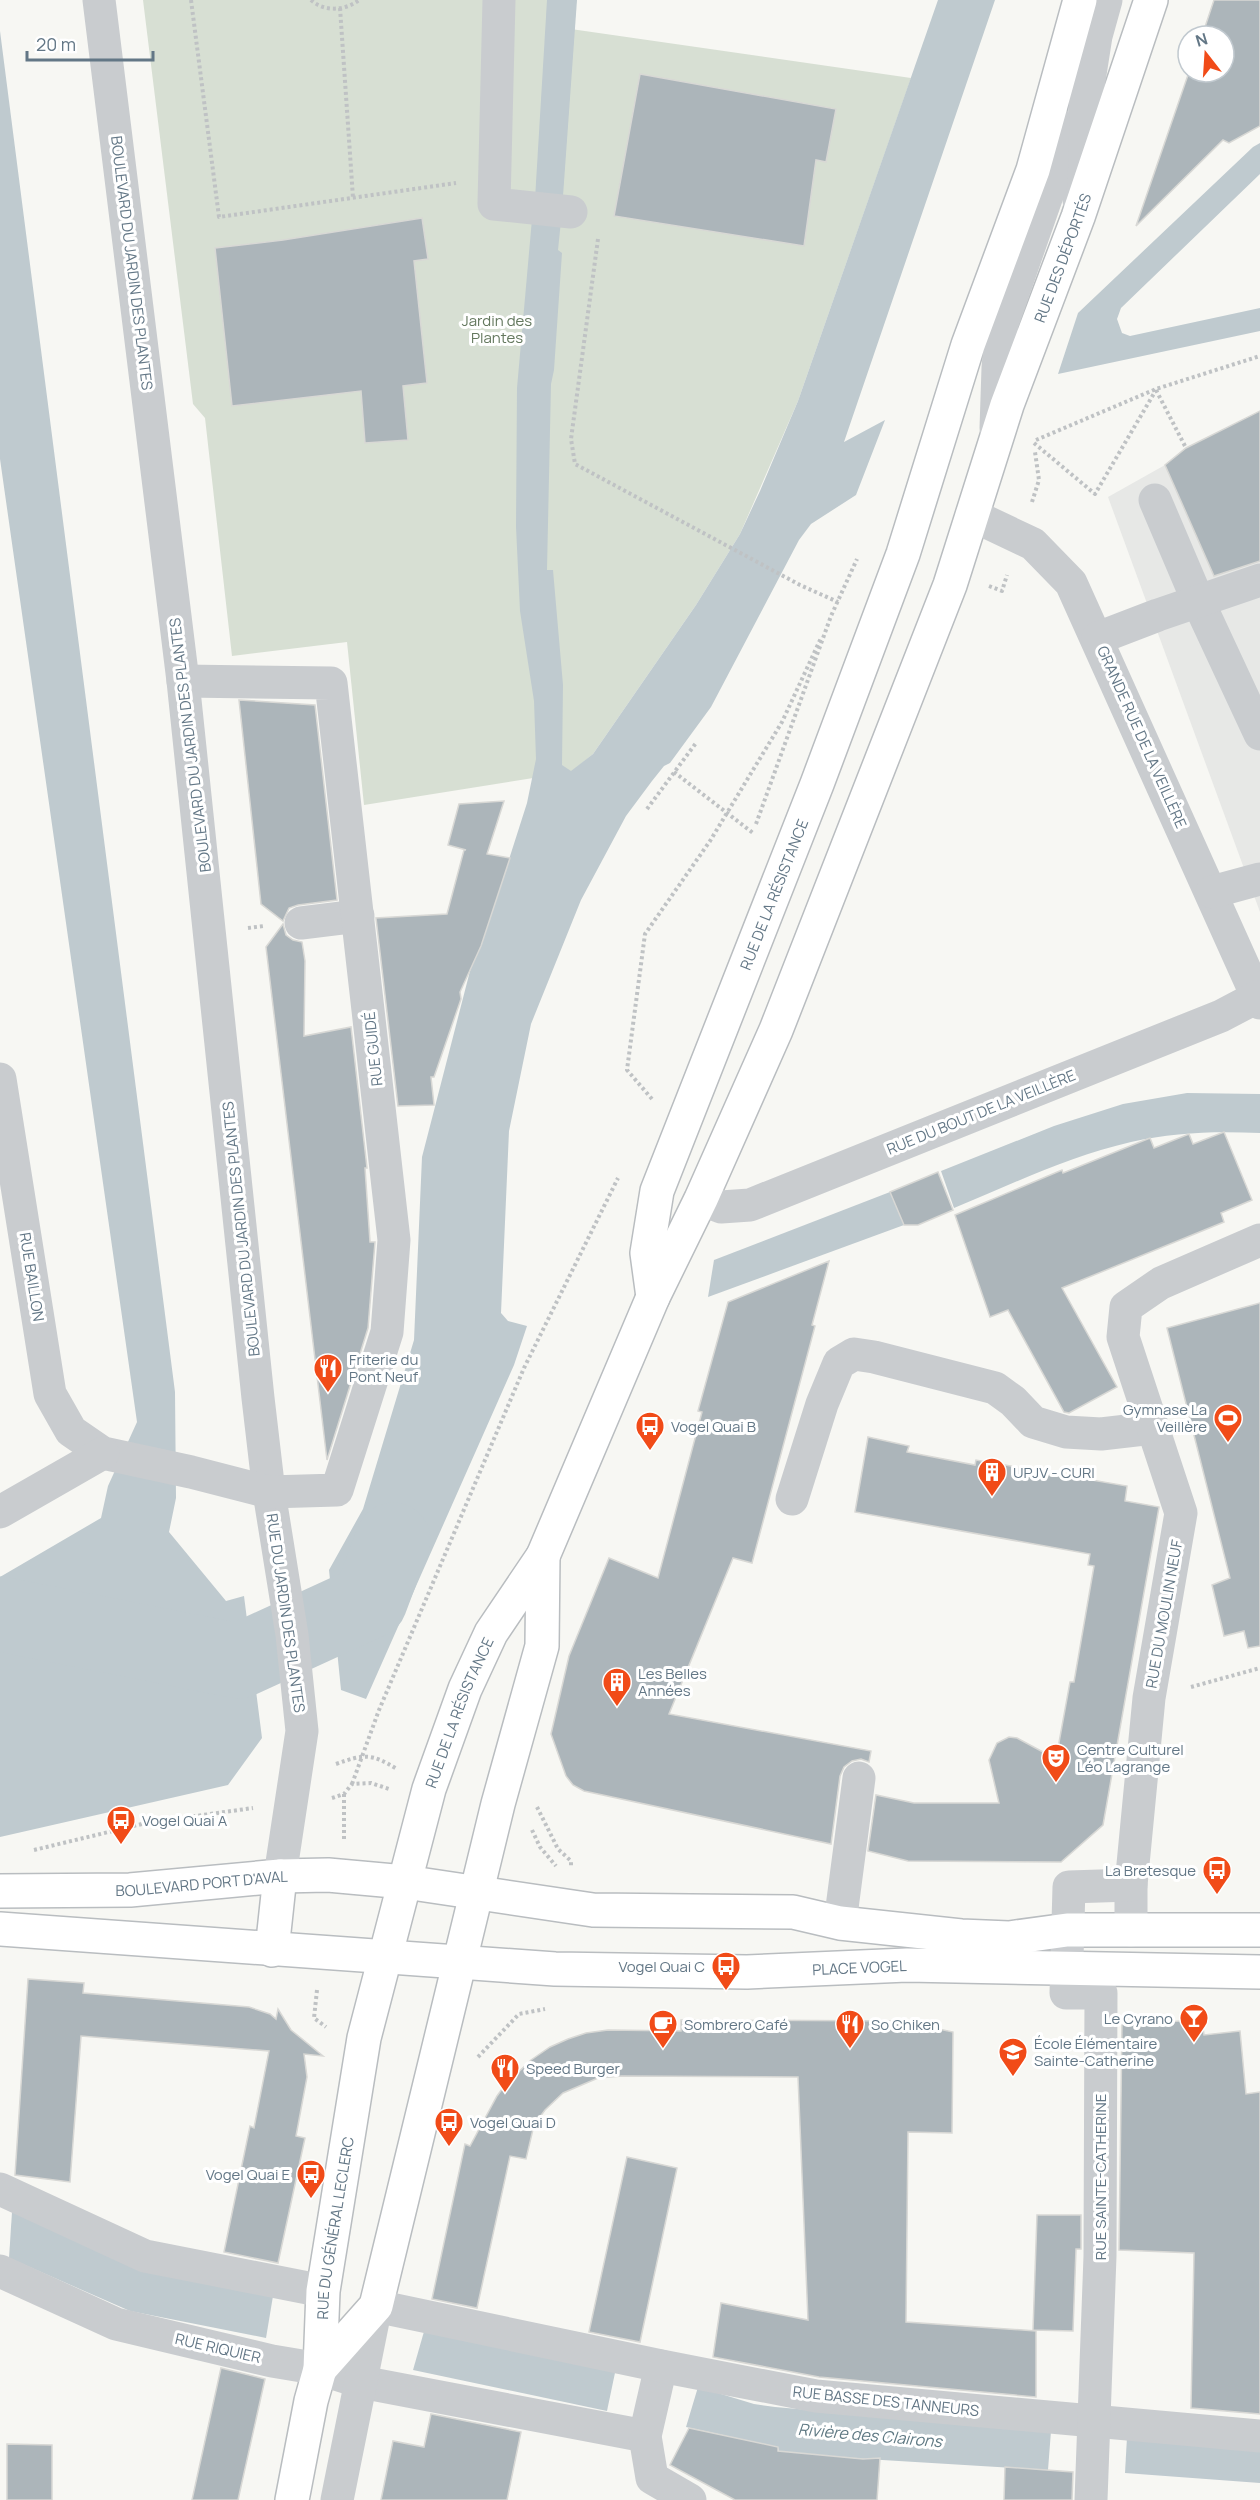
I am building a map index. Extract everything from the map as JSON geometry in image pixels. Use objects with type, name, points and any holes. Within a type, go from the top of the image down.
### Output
[{"type":"main road","points":[[1054,93],[1080,0]]},
{"type":"main road","name":"RUE DES DÉPORTÉS","points":[[972,514],[1011,439],[1078,217],[1151,0]]},
{"type":"main road","name":"RUE DE LA RÉSISTANCE","points":[[653,1298],[647,1253],[657,1191],[817,784],[903,554],[968,345],[1034,170],[1054,93]]},
{"type":"main road","name":"RUE DE LA RÉSISTANCE","points":[[384,1958],[425,1804],[465,1689],[491,1633],[543,1556],[653,1298],[701,1199],[776,1030],[950,585],[972,514]]},
{"type":"main road","name":"RUE DE LA RÉSISTANCE","points":[[459,1964],[495,1815],[542,1646],[543,1556]]},
{"type":"main road","name":"BOULEVARD PORT D'AVAL","points":[[0,1891],[130,1890],[280,1876],[327,1875],[405,1882],[476,1892]]},
{"type":"main road","points":[[272,1950],[280,1876]]},
{"type":"main road","points":[[476,1892],[593,1910],[794,1912],[840,1923],[928,1933],[1009,1938],[1067,1930],[1260,1930]]},
{"type":"main road","points":[[0,1929],[384,1958]]},
{"type":"main road","name":"PLACE VOGEL","points":[[384,1958],[555,1969],[747,1972],[907,1965],[1260,1972]]},
{"type":"main road","name":"RUE DU GÉNÉRAL LECLERC","points":[[292,2500],[311,2401],[320,2369],[322,2291],[364,2038],[384,1958]]},
{"type":"main road","points":[[320,2369],[376,2306],[459,1964]]},
{"type":"main road","points":[[322,2291],[376,2306]]},
{"type":"street","name":"BOULEVARD DU JARDIN DES PLANTES","points":[[99,0],[183,681],[269,1492]]},
{"type":"street","points":[[499,0],[494,204],[571,212]]},
{"type":"street","points":[[1078,217],[1084,106],[1096,36],[1106,0]]},
{"type":"street","points":[[1011,439],[998,368],[1002,324],[1051,184],[1054,93]]},
{"type":"street","points":[[1155,500],[1198,601],[1260,734]]},
{"type":"street","name":"GRANDE RUE DE LA VEILLÈRE","points":[[972,514],[1033,544],[1071,583],[1098,638],[1259,1000]]},
{"type":"street","points":[[1098,638],[1260,580]]},
{"type":"street","name":"RUE GUIDÉ","points":[[183,681],[331,683],[394,1240],[387,1332],[337,1490],[269,1492]]},
{"type":"street","points":[[1212,892],[1260,879]]},
{"type":"street","points":[[301,923],[358,916]]},
{"type":"street","name":"RUE DU BOUT DE LA VEILLÈRE","points":[[701,1199],[721,1207],[750,1205],[1259,1000]]},
{"type":"street","name":"RUE BAILLON","points":[[0,1079],[50,1394],[71,1431],[103,1453]]},
{"type":"street","name":"RUE DU MOULIN NEUF","points":[[1131,1930],[1131,1885],[1149,1698],[1181,1513],[1124,1337],[1126,1307],[1161,1283],[1260,1240]]},
{"type":"street","points":[[792,1499],[822,1404],[839,1362],[854,1354],[874,1357],[994,1388],[1013,1401],[1033,1422],[1066,1432],[1101,1434],[1153,1428]]},
{"type":"street","points":[[0,1512],[103,1453],[192,1472],[269,1492]]},
{"type":"street","name":"RUE DU JARDIN DES PLANTES","points":[[269,1492],[292,1635],[302,1731],[280,1876]]},
{"type":"street","points":[[840,1923],[859,1778]]},
{"type":"street","name":"RUE SAINTE-CATHERINE","points":[[1092,2422],[1100,2256],[1101,1993],[1066,1993],[1069,1887],[1131,1885]]},
{"type":"street","points":[[0,2189],[145,2256],[322,2291]]},
{"type":"street","name":"RUE RIQUIER","points":[[0,2271],[116,2324],[272,2361],[320,2369],[361,2382]]},
{"type":"street","points":[[337,2500],[376,2306]]},
{"type":"street","name":"RUE BASSE DES TANNEURS","points":[[376,2306],[816,2396],[1260,2436]]},
{"type":"street","points":[[661,2366],[645,2436],[652,2478],[690,2500]]},
{"type":"street","points":[[361,2382],[645,2436]]},
{"type":"street","points":[[1091,2500],[1092,2422]]},
{"type":"path","points":[[191,0],[219,217],[495,177]]},
{"type":"path","points":[[310,0],[327,8],[353,5],[359,0]]},
{"type":"path","points":[[340,8],[353,198]]},
{"type":"path","points":[[571,212],[602,215],[571,439],[575,464],[800,585],[838,602]]},
{"type":"path","points":[[1011,439],[1033,442],[1156,389],[1260,356]]},
{"type":"path","points":[[1033,442],[1095,494],[1156,389]]},
{"type":"path","points":[[1156,389],[1186,448]]},
{"type":"path","points":[[658,1090],[654,1101],[627,1070],[645,934],[710,841],[782,722],[859,554]]},
{"type":"path","points":[[750,842],[831,616]]},
{"type":"path","points":[[647,808],[696,743]]},
{"type":"path","points":[[674,771],[753,833]]},
{"type":"path","points":[[211,932],[301,923]]},
{"type":"path","points":[[22,1853],[146,1823],[327,1800],[344,1794],[352,1784],[361,1755],[524,1368],[619,1176]]},
{"type":"path","points":[[1149,1698],[1260,1668]]},
{"type":"path","points":[[327,1767],[361,1755]]},
{"type":"path","points":[[352,1784],[371,1783],[398,1791],[425,1804]]},
{"type":"path","points":[[537,1806],[558,1849],[571,1861]]},
{"type":"path","points":[[495,1815],[525,1817],[540,1847],[558,1868],[554,1905]]},
{"type":"path","points":[[475,2059],[519,2014],[556,2007]]},
{"type":"shaded area","points":[[1165,465],[1214,576],[1260,561],[1260,912],[1108,497]]},
{"type":"green space","name":"Jardin des Plantes","points":[[143,0],[552,0],[550,26],[911,78],[798,401],[740,534],[696,605],[593,754],[571,772],[364,805],[347,642],[232,656],[205,418],[193,404]]},
{"type":"water","points":[[547,0],[577,0],[563,196],[535,199]]},
{"type":"water","points":[[938,0],[995,0],[844,442],[885,420],[856,495],[811,524],[799,540],[711,707],[670,763],[664,766],[626,816],[581,900],[531,1024],[509,1131],[501,1313],[508,1321],[527,1326],[514,1365],[366,1699],[341,1690],[329,1570],[363,1509],[414,1340],[422,1157],[470,971],[489,922],[527,803],[536,759],[534,701],[520,611],[516,527],[517,388],[532,219],[561,221],[558,250],[562,253],[554,370],[551,384],[547,570],[553,570],[563,685],[562,765],[571,771],[593,754],[696,605],[740,534],[798,401]]},
{"type":"water","points":[[0,31],[175,1392],[176,1498],[169,1532],[226,1601],[244,1596],[262,1738],[228,1785],[0,1837],[0,1577],[101,1518],[108,1486],[137,1422],[0,459]]},
{"type":"water","points":[[1260,143],[1260,174],[1121,308],[1117,319],[1122,333],[1130,336],[1260,308],[1260,331],[1058,374],[1078,313],[1253,147]]},
{"type":"water","points":[[1187,1093],[1260,1094],[1260,1133],[1196,1133],[1131,1142],[1063,1163],[954,1208],[941,1171],[1054,1126],[1123,1104]]},
{"type":"water","points":[[890,1192],[904,1225],[708,1297],[714,1260]]},
{"type":"water","points":[[12,2212],[273,2296],[266,2338],[130,2311],[9,2258]]},
{"type":"water","points":[[425,2328],[616,2368],[607,2411],[413,2370]]},
{"type":"water","name":"Rivière des Clairons","points":[[698,2387],[754,2404],[775,2407],[1051,2431],[1048,2470],[833,2457],[779,2451],[778,2447],[686,2427]]},
{"type":"water","points":[[1127,2437],[1260,2447],[1260,2483],[1125,2473]]},
{"type":"building","points":[[1214,0],[1260,0],[1260,126],[1229,143],[1223,140],[1136,226],[1185,84],[1236,84],[1236,24],[1206,24]]},
{"type":"building","points":[[640,74],[836,109],[826,162],[816,160],[804,246],[614,216]]},
{"type":"building","points":[[422,218],[428,259],[414,261],[427,383],[403,386],[408,440],[365,443],[361,391],[232,406],[215,248],[283,240]]},
{"type":"building","points":[[1260,411],[1260,561],[1214,576],[1165,465],[1186,448]]},
{"type":"building","points":[[239,700],[315,705],[337,900],[289,908],[283,921],[261,904]]},
{"type":"building","points":[[504,801],[487,854],[510,858],[481,946],[460,992],[461,999],[434,1077],[431,1077],[434,1105],[398,1106],[376,918],[447,914],[464,850],[466,850],[448,845],[459,804]]},
{"type":"building","points":[[283,924],[286,935],[302,942],[305,961],[304,1036],[351,1027],[367,1168],[365,1168],[370,1242],[375,1242],[368,1328],[327,1460],[266,947]]},
{"type":"building","points":[[1224,1132],[1252,1200],[1221,1213],[1224,1222],[1062,1288],[1117,1387],[1069,1413],[1064,1412],[1008,1310],[990,1317],[955,1215],[1062,1170],[1063,1173],[1150,1138],[1154,1148],[1189,1134],[1193,1144]]},
{"type":"building","points":[[938,1172],[953,1210],[918,1225],[904,1225],[890,1192]]},
{"type":"building","points":[[829,1261],[812,1325],[815,1326],[752,1563],[733,1558],[669,1714],[871,1751],[869,1762],[861,1759],[852,1761],[844,1767],[840,1776],[831,1844],[584,1791],[573,1785],[566,1776],[551,1734],[569,1656],[609,1558],[658,1578],[702,1412],[698,1411],[728,1302]]},
{"type":"building","name":"Gymnase La Veillère","points":[[1260,1303],[1260,1646],[1248,1648],[1244,1631],[1224,1636],[1212,1585],[1230,1578],[1167,1328]]},
{"type":"building","points":[[868,1437],[909,1446],[907,1452],[975,1465],[976,1460],[1127,1486],[1125,1501],[1159,1507],[1103,1825],[1061,1862],[908,1861],[868,1851],[876,1795],[914,1803],[999,1803],[989,1760],[997,1743],[1009,1737],[1017,1738],[1056,1759],[1070,1682],[1074,1682],[1094,1566],[1088,1565],[1090,1554],[855,1512]]},
{"type":"building","points":[[28,1979],[84,1983],[83,1993],[249,2007],[270,2014],[276,2019],[278,2009],[291,2030],[323,2056],[304,2054],[307,2077],[296,2136],[305,2138],[278,2263],[224,2252],[250,2126],[254,2128],[269,2051],[81,2036],[70,2182],[15,2175]]},
{"type":"building","points":[[681,2020],[902,2021],[953,2032],[952,2133],[908,2132],[906,2322],[1036,2331],[1036,2397],[819,2377],[713,2357],[721,2303],[808,2320],[798,2077],[622,2076],[598,2078],[563,2093],[545,2110],[534,2125],[526,2159],[510,2156],[477,2308],[432,2299],[465,2144],[470,2146],[505,2085],[531,2060],[550,2047],[568,2039],[586,2033],[608,2030],[681,2031]]},
{"type":"building","points":[[1202,2020],[1204,2035],[1240,2031],[1246,2094],[1260,2092],[1260,2414],[1191,2408],[1194,2253],[1119,2250],[1122,2024]]},
{"type":"building","points":[[627,2157],[677,2168],[640,2342],[589,2332]]},
{"type":"building","points":[[1037,2215],[1081,2215],[1081,2249],[1076,2249],[1073,2331],[1033,2330]]},
{"type":"building","points":[[221,2368],[265,2379],[238,2500],[192,2500]]},
{"type":"building","points":[[431,2414],[521,2432],[507,2500],[381,2500],[393,2441],[424,2447]]},
{"type":"building","points":[[689,2428],[778,2447],[778,2451],[863,2459],[880,2458],[877,2500],[735,2500],[670,2465]]},
{"type":"building","points":[[7,2444],[52,2445],[52,2500],[7,2500]]},
{"type":"building","points":[[1005,2467],[1073,2472],[1072,2500],[1004,2500]]},
{"type":"waterway","points":[[0,1614],[239,1661],[370,1601],[393,1540]]},
{"type":"place","name":"Friterie du Pont Neuf","points":[[328,1394]]},
{"type":"place","name":"Gymnase La Veillère","points":[[1228,1444]]},
{"type":"place","name":"Vogel Quai B","points":[[650,1452]]},
{"type":"place","name":"UPJV - CURI","points":[[992,1498]]},
{"type":"place","name":"Les Belles Années","points":[[617,1708]]},
{"type":"place","name":"Centre Culturel Léo Lagrange","points":[[1056,1784]]},
{"type":"place","name":"Vogel Quai A","points":[[121,1846]]},
{"type":"place","name":"La Bretesque","points":[[1217,1896]]},
{"type":"place","name":"Vogel Quai C","points":[[726,1992]]},
{"type":"place","name":"Le Cyrano","points":[[1194,2044]]},
{"type":"place","name":"Sombrero Café","points":[[663,2050]]},
{"type":"place","name":"So Chiken","points":[[850,2050]]},
{"type":"place","name":"École Élémentaire Sainte-Catherine","points":[[1013,2078]]},
{"type":"place","name":"Speed Burger","points":[[505,2094]]},
{"type":"place","name":"Vogel Quai D","points":[[449,2148]]},
{"type":"place","name":"Vogel Quai E","points":[[311,2200]]}]
